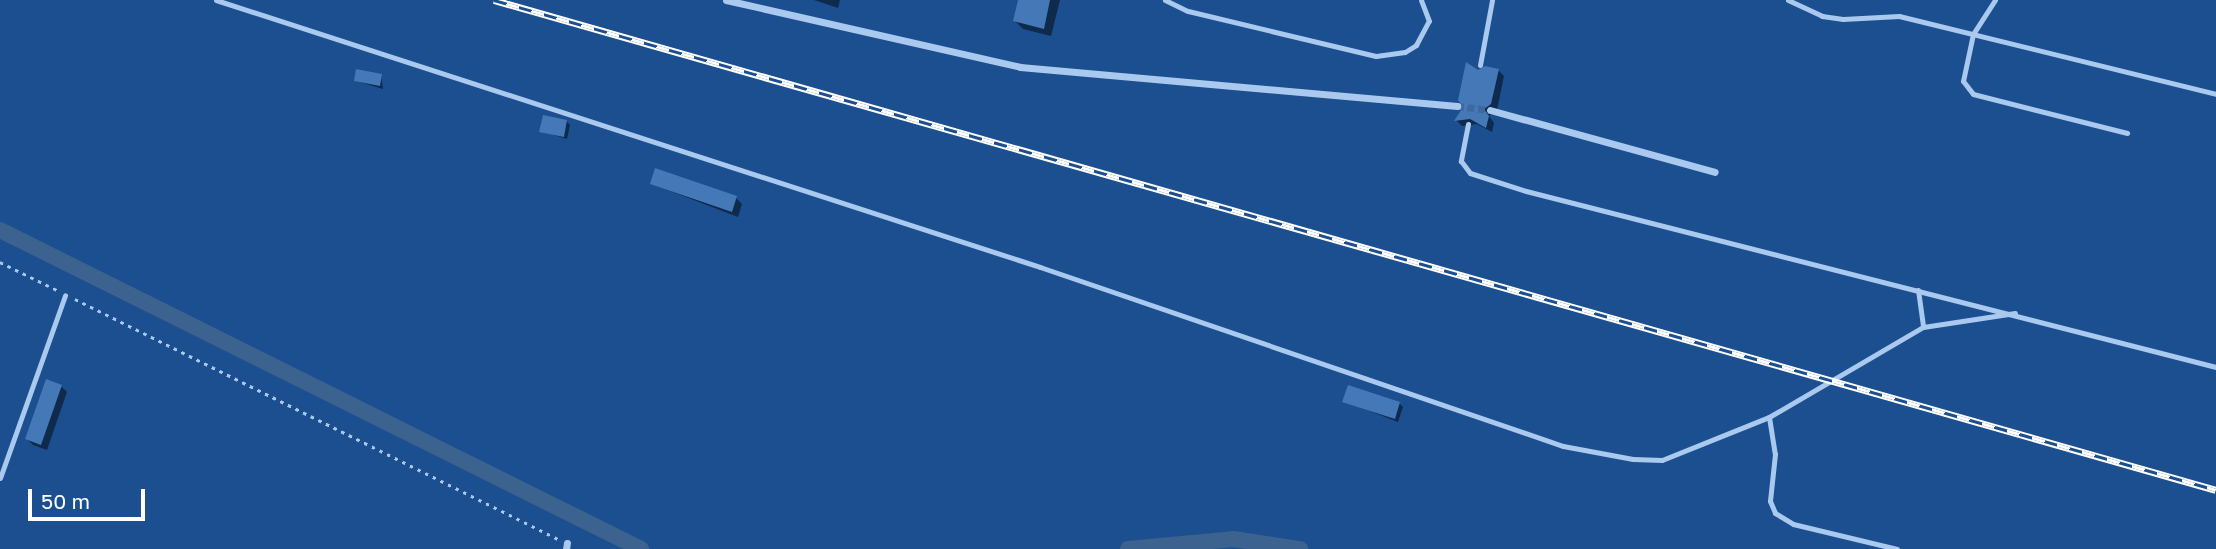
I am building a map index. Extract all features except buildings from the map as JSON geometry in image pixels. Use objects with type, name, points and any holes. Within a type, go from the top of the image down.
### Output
[{"type":"street","points":[[726,0],[1020,67],[1457,106]]},
{"type":"street","points":[[1490,110],[1715,172]]},
{"type":"lane","points":[[216,0],[1040,267],[1563,446],[1662,460],[1769,417],[1923,327],[2015,313]]},
{"type":"lane","points":[[1165,0],[1188,10],[1376,57],[1405,52],[1416,45],[1429,21],[1421,0]]},
{"type":"lane","points":[[1480,65],[1492,0]]},
{"type":"lane","points":[[1787,0],[1822,16],[1899,16],[2216,94]]},
{"type":"lane","points":[[1995,0],[1973,34],[1963,81],[1973,93],[2127,133]]},
{"type":"lane","points":[[1468,124],[1461,161],[1470,173],[1700,238],[2015,313],[2216,367]]},
{"type":"lane","points":[[1918,290],[1923,327]]},
{"type":"lane","points":[[0,478],[65,295]]},
{"type":"lane","points":[[1769,417],[1775,454],[1770,501],[1775,513],[1793,524],[1897,549]]},
{"type":"path","points":[[0,262],[566,546]]},
{"type":"waterway","points":[[0,230],[641,549]]},
{"type":"waterway","points":[[1128,549],[1233,539],[1300,549]]},
{"type":"tunnel","points":[[1457,106],[1490,110]]},
{"type":"railway","points":[[494,0],[2216,490]]}]
